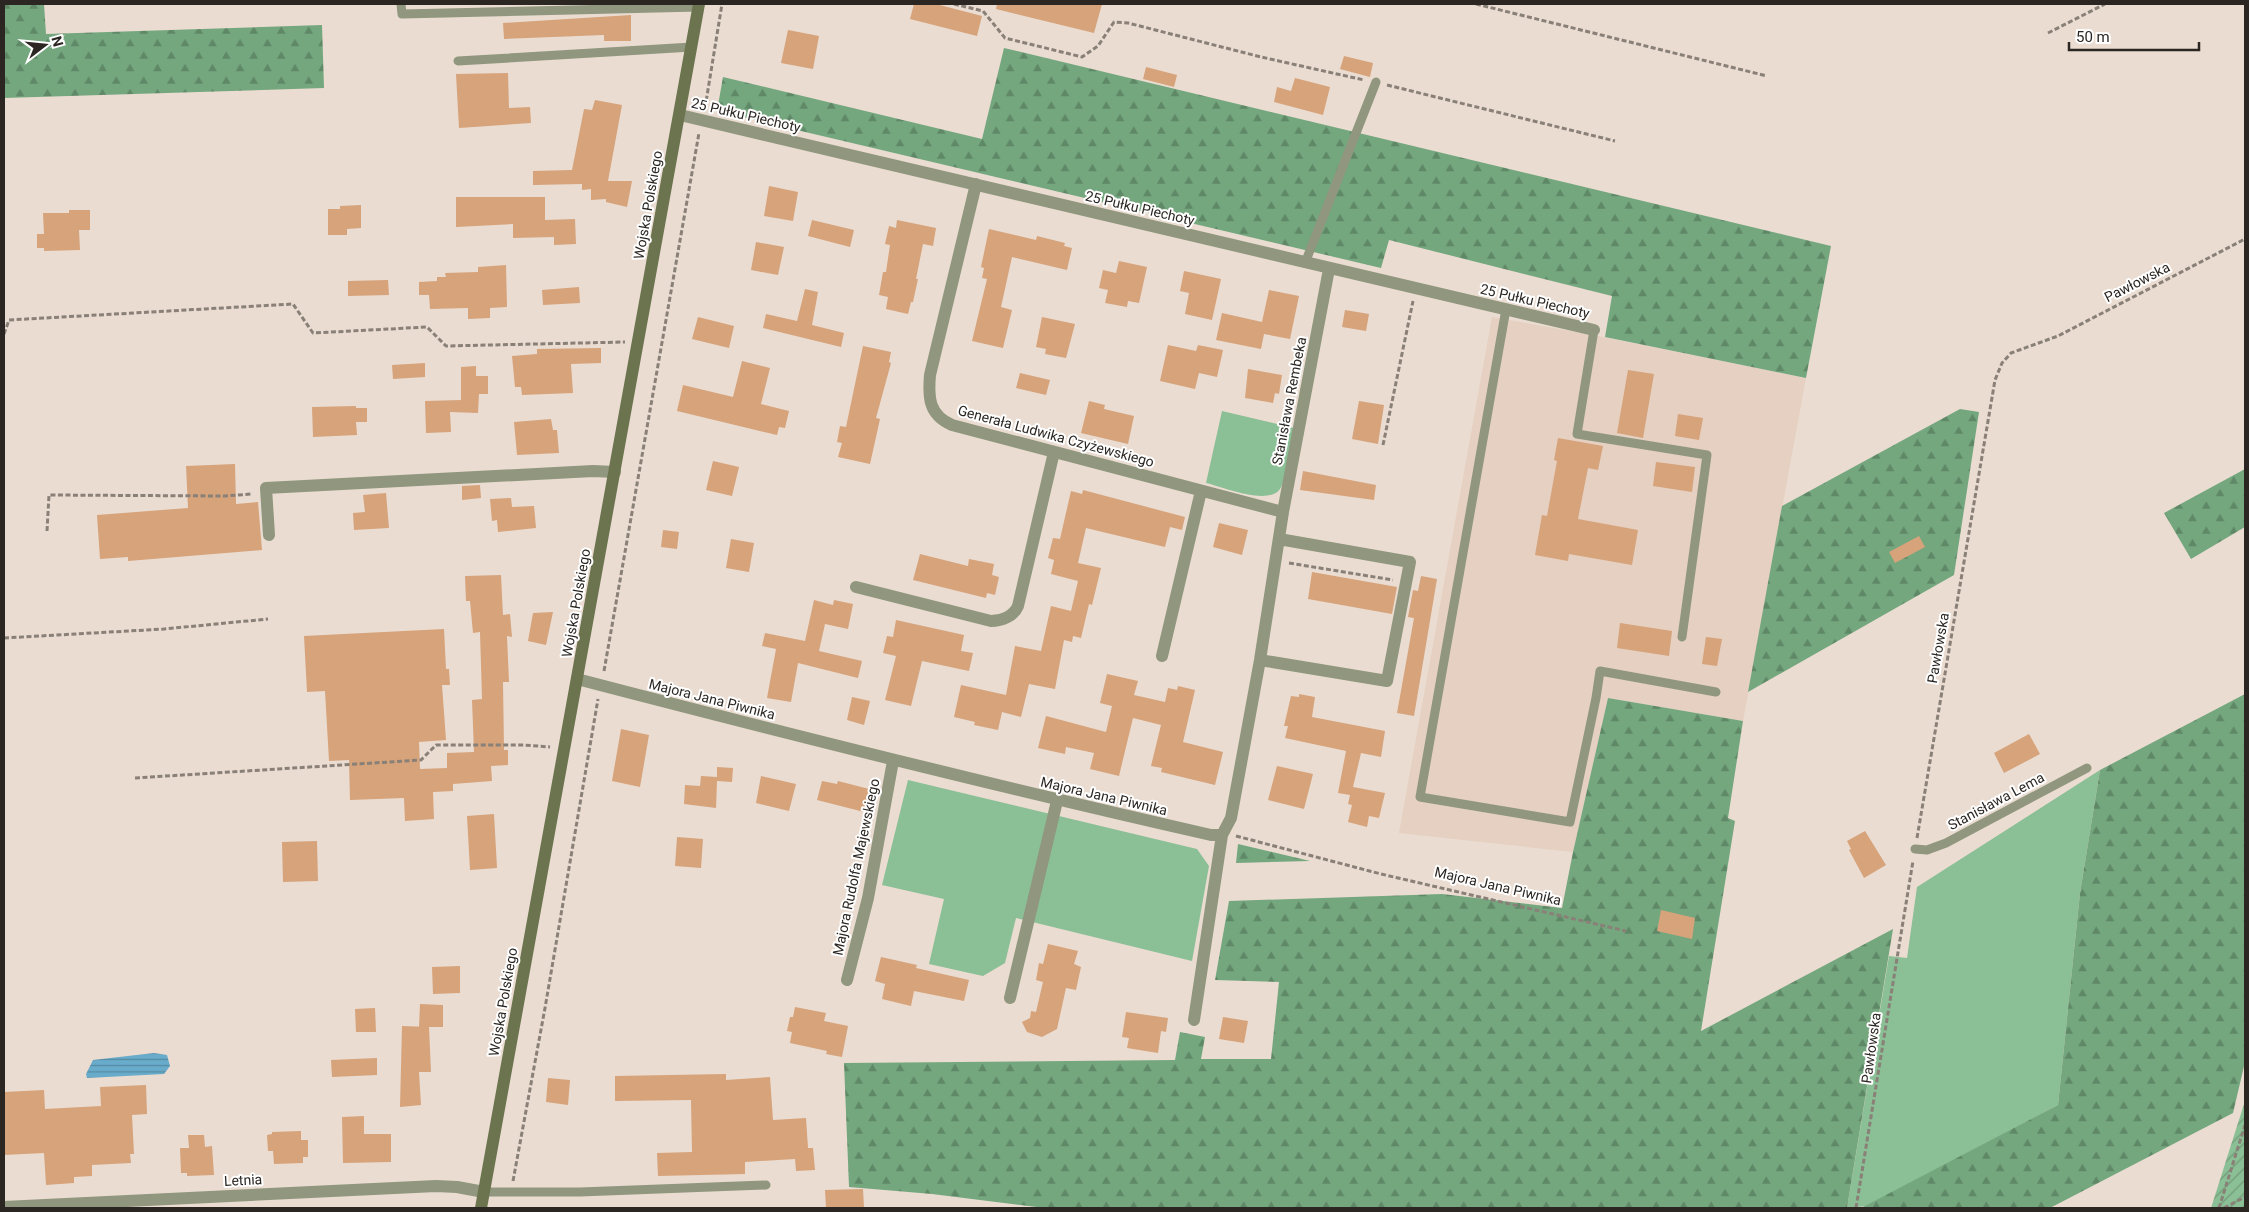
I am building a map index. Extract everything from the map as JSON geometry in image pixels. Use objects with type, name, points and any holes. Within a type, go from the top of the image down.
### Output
[{"type":"main road","name":"Wojska Polskiego","points":[[481,1208],[699,5]]},
{"type":"street","name":"25 Pułku Piechoty","points":[[680,115],[1328,269],[1594,330]]},
{"type":"street","name":"Generała Ludwika Czyżewskiego","points":[[976,184],[930,375],[929,392],[932,405],[938,417],[952,425],[1282,512]]},
{"type":"street","name":"Stanisława Rembeka","points":[[1194,1020],[1222,835],[1231,818],[1260,660],[1282,512],[1328,269]]},
{"type":"street","points":[[856,587],[991,621],[1000,620],[1010,615],[1018,606],[1054,452]]},
{"type":"street","points":[[269,535],[266,488],[593,471],[615,472]]},
{"type":"street","points":[[1162,656],[1201,491]]},
{"type":"street","points":[[1260,660],[1387,681],[1410,562],[1279,538]]},
{"type":"street","name":"Majora Jana Piwnika","points":[[577,679],[894,761],[1058,801],[1211,836],[1222,835]]},
{"type":"street","name":"Majora Rudolfa Majewskiego","points":[[847,980],[868,898],[894,761]]},
{"type":"street","points":[[1010,998],[1058,801]]},
{"type":"street","name":"Letnia","points":[[4,1207],[436,1186],[457,1186],[484,1192]]},
{"type":"lane","points":[[401,4],[402,14],[699,5]]},
{"type":"lane","points":[[458,61],[692,46]]},
{"type":"lane","points":[[1304,263],[1376,82]]},
{"type":"lane","points":[[1506,309],[1420,797],[1570,822],[1600,671],[1716,692]]},
{"type":"lane","points":[[1594,330],[1577,434],[1707,455],[1682,637]]},
{"type":"lane","name":"Stanisława Lema","points":[[1915,849],[1927,850],[1946,843],[2087,768]]},
{"type":"lane","points":[[484,1192],[580,1192],[766,1185]]},
{"type":"path","points":[[511,1192],[546,1008],[722,4]]},
{"type":"path","points":[[954,4],[983,11],[1004,38],[1082,57],[1098,46],[1114,22],[1128,23],[1615,141]]},
{"type":"path","points":[[1476,4],[1767,76]]},
{"type":"path","points":[[2048,33],[2105,4]]},
{"type":"path","name":"Pawłowska","points":[[1856,1208],[1995,380],[2002,363],[2011,353],[2058,336],[2245,239]]},
{"type":"path","points":[[1383,445],[1416,288]]},
{"type":"path","points":[[4,334],[10,320],[293,304],[312,333],[427,327],[446,346],[622,341],[638,344]]},
{"type":"path","points":[[47,531],[49,495],[225,496],[266,493]]},
{"type":"path","points":[[1275,560],[1406,582]]},
{"type":"path","points":[[4,638],[164,629],[268,620]]},
{"type":"path","points":[[135,778],[421,760],[436,745],[546,745],[564,752]]},
{"type":"path","name":"Majora Jana Piwnika","points":[[1222,835],[1233,835],[1381,874],[1626,931]]},
{"type":"path","points":[[2219,1208],[2245,1125]]},
{"type":"path","points":[[2224,1208],[2245,1197]]},
{"type":"shaded area","points":[[1492,317],[1593,335],[1806,378],[1743,721],[1608,698],[1573,852],[1399,833]]},
{"type":"green space","points":[[4,4],[44,4],[46,34],[322,25],[324,88],[4,98]]},
{"type":"green space","points":[[1004,48],[1831,246],[1806,378],[1605,337],[1612,296],[1389,240],[1381,268],[717,111],[723,77],[982,139]]},
{"type":"green space","points":[[1960,409],[1979,412],[1954,575],[1748,692],[1782,506]]},
{"type":"green space","points":[[1222,411],[1294,428],[1285,477],[1280,489],[1274,494],[1256,496],[1206,483]]},
{"type":"green space","points":[[2245,469],[2245,527],[2191,559],[2164,513]]},
{"type":"green space","points":[[2245,694],[2245,1062],[2233,1113],[2050,1208],[1861,1208],[2058,1105],[2080,893],[2100,770]]},
{"type":"green space","points":[[1608,698],[1743,721],[1728,818],[1735,821],[1701,1031],[1893,929],[1847,1208],[1045,1208],[932,1194],[849,1187],[844,1063],[1175,1060],[1180,1032],[1205,1037],[1201,1059],[1271,1059],[1279,982],[1215,980],[1229,901],[1442,894],[1562,908]]},
{"type":"green space","points":[[2100,770],[2080,893],[2058,1105],[1867,1206],[1847,1208],[1889,956],[1907,958],[1917,887]]},
{"type":"green space","points":[[908,780],[1197,849],[1209,866],[1192,961],[1016,918],[1005,963],[983,976],[929,964],[944,899],[882,885]]},
{"type":"green space","points":[[1238,844],[1310,861],[1236,863]]},
{"type":"green space","points":[[2245,1101],[2245,1208],[2211,1208]]},
{"type":"water","points":[[154,1053],[167,1055],[170,1066],[164,1074],[87,1078],[86,1074],[93,1060]]},
{"type":"building","points":[[914,4],[936,4],[982,16],[977,36],[910,19]]},
{"type":"building","points":[[997,4],[1102,4],[1094,33],[996,9]]},
{"type":"building","points":[[631,15],[631,41],[604,41],[604,35],[504,39],[503,23]]},
{"type":"building","points":[[788,30],[819,36],[813,69],[781,63]]},
{"type":"building","points":[[1344,56],[1373,63],[1370,77],[1340,69]]},
{"type":"building","points":[[1146,67],[1177,75],[1174,87],[1143,79]]},
{"type":"building","points":[[508,73],[509,108],[530,107],[531,123],[459,128],[456,74]]},
{"type":"building","points":[[1295,78],[1330,87],[1323,115],[1274,102],[1277,87],[1291,91]]},
{"type":"building","points":[[595,100],[622,105],[608,181],[632,181],[627,207],[606,202],[606,199],[591,200],[591,189],[582,190],[582,184],[533,185],[533,171],[572,170],[584,109],[592,110]]},
{"type":"building","points":[[769,186],[798,192],[793,221],[764,216]]},
{"type":"building","points":[[456,197],[545,197],[545,220],[575,219],[576,244],[554,245],[554,237],[513,238],[513,224],[456,227]]},
{"type":"building","points":[[361,205],[361,228],[347,229],[347,235],[328,235],[328,209],[340,209],[340,206]]},
{"type":"building","points":[[69,210],[90,210],[90,230],[79,230],[80,250],[44,251],[44,248],[37,248],[37,234],[44,234],[43,213],[69,213]]},
{"type":"building","points":[[812,220],[854,230],[850,247],[808,236]]},
{"type":"building","points":[[897,220],[936,228],[933,246],[923,244],[916,279],[918,279],[913,302],[911,302],[908,314],[886,309],[888,297],[879,295],[883,272],[886,272],[890,245],[885,244],[889,226],[896,228]]},
{"type":"building","points":[[989,229],[1036,240],[1037,236],[1065,243],[1064,246],[1072,248],[1067,270],[1012,257],[1001,307],[1012,310],[1003,348],[972,341],[987,279],[982,278],[984,268],[981,267]]},
{"type":"building","points":[[756,242],[784,247],[778,275],[751,270]]},
{"type":"building","points":[[1119,261],[1147,267],[1139,303],[1128,301],[1127,307],[1105,303],[1108,290],[1099,288],[1103,270],[1116,273]]},
{"type":"building","points":[[506,265],[507,307],[490,308],[490,318],[468,319],[468,308],[430,309],[429,295],[419,295],[419,282],[437,281],[437,277],[446,277],[445,273],[478,272],[478,267]]},
{"type":"building","points":[[1184,271],[1221,279],[1212,320],[1185,314],[1189,293],[1180,291]]},
{"type":"building","points":[[388,280],[389,295],[348,296],[348,281]]},
{"type":"building","points":[[579,287],[580,303],[543,305],[542,290]]},
{"type":"building","points":[[805,289],[818,292],[812,325],[844,333],[841,347],[763,328],[766,314],[797,321]]},
{"type":"building","points":[[1269,290],[1299,296],[1290,339],[1264,334],[1261,349],[1216,340],[1222,313],[1262,322]]},
{"type":"building","points":[[1345,310],[1369,314],[1366,331],[1342,327]]},
{"type":"building","points":[[698,317],[734,326],[729,348],[692,339]]},
{"type":"building","points":[[1042,317],[1075,324],[1066,358],[1045,354],[1046,349],[1036,347]]},
{"type":"building","points":[[1168,345],[1196,351],[1198,345],[1223,350],[1217,377],[1199,373],[1195,389],[1160,381]]},
{"type":"building","points":[[863,346],[891,352],[889,362],[891,363],[876,418],[880,419],[870,464],[838,457],[842,443],[837,442],[840,426],[846,427]]},
{"type":"building","points":[[601,348],[601,363],[571,364],[573,393],[522,395],[521,387],[515,387],[512,356],[537,354],[537,349]]},
{"type":"building","points":[[742,361],[770,368],[761,404],[789,411],[785,428],[779,427],[777,435],[677,411],[683,385],[733,397]]},
{"type":"building","points":[[425,363],[425,377],[393,379],[392,365]]},
{"type":"building","points":[[476,366],[476,376],[488,376],[488,394],[479,394],[478,413],[450,412],[451,432],[426,433],[425,401],[461,400],[461,367]]},
{"type":"building","points":[[1248,369],[1282,375],[1279,394],[1275,393],[1273,403],[1245,398]]},
{"type":"building","points":[[1628,370],[1654,374],[1643,438],[1617,433]]},
{"type":"building","points":[[1020,373],[1050,380],[1046,395],[1016,388]]},
{"type":"building","points":[[1089,401],[1105,405],[1104,409],[1134,416],[1128,444],[1081,433]]},
{"type":"building","points":[[1359,401],[1384,405],[1378,444],[1352,439]]},
{"type":"building","points":[[356,406],[356,408],[367,408],[367,422],[356,422],[357,435],[313,437],[312,407]]},
{"type":"building","points":[[1678,414],[1703,418],[1699,440],[1675,436]]},
{"type":"building","points":[[551,419],[553,430],[557,430],[559,453],[517,455],[514,422]]},
{"type":"building","points":[[1558,438],[1603,446],[1598,470],[1588,468],[1578,519],[1638,530],[1632,565],[1569,554],[1568,561],[1535,555],[1542,515],[1547,516],[1557,461],[1554,460]]},
{"type":"building","points":[[713,461],[739,467],[732,496],[706,490]]},
{"type":"building","points":[[1656,462],[1695,467],[1692,492],[1653,486]]},
{"type":"building","points":[[235,464],[236,504],[258,502],[262,550],[128,561],[128,557],[100,559],[97,515],[188,508],[186,466]]},
{"type":"building","points":[[1303,471],[1376,485],[1374,500],[1300,490]]},
{"type":"building","points":[[480,485],[481,498],[462,500],[462,486]]},
{"type":"building","points":[[1083,490],[1185,517],[1182,530],[1170,527],[1165,547],[1086,528],[1078,563],[1101,568],[1092,605],[1089,604],[1081,638],[1073,636],[1072,642],[1064,640],[1055,689],[1029,684],[1021,717],[1002,712],[998,730],[974,725],[975,722],[954,717],[961,685],[1006,695],[1015,646],[1041,651],[1051,606],[1071,611],[1078,581],[1051,574],[1054,560],[1048,558],[1053,538],[1060,539],[1071,491],[1082,494]]},
{"type":"building","points":[[386,493],[389,528],[354,530],[353,513],[365,512],[363,495]]},
{"type":"building","points":[[511,498],[512,507],[534,506],[536,528],[498,532],[497,520],[492,521],[490,499]]},
{"type":"building","points":[[1219,523],[1248,530],[1242,555],[1213,547]]},
{"type":"building","points":[[663,530],[679,532],[677,549],[661,547]]},
{"type":"building","points":[[1919,536],[1925,547],[1895,563],[1889,552]]},
{"type":"building","points":[[731,539],[754,543],[749,572],[726,568]]},
{"type":"building","points":[[920,554],[968,566],[969,559],[994,564],[992,575],[999,577],[995,595],[987,593],[986,598],[913,580]]},
{"type":"building","points":[[1312,572],[1397,587],[1392,614],[1308,599]]},
{"type":"building","points":[[501,575],[503,615],[510,614],[512,637],[507,636],[509,682],[503,682],[504,750],[508,750],[508,765],[491,766],[492,781],[453,784],[453,791],[433,792],[434,819],[405,821],[404,798],[350,800],[349,760],[329,761],[325,691],[307,692],[304,636],[444,629],[446,669],[449,669],[450,685],[442,685],[446,740],[419,742],[420,769],[447,768],[447,753],[474,752],[472,700],[482,699],[480,632],[473,633],[470,601],[466,601],[465,576]]},
{"type":"building","points":[[1421,576],[1437,579],[1414,716],[1397,713],[1414,618],[1408,617],[1413,590],[1418,591]]},
{"type":"building","points":[[814,600],[833,605],[834,600],[853,604],[848,629],[825,624],[819,651],[862,661],[858,678],[798,663],[791,702],[767,698],[776,649],[762,646],[765,633],[805,641]]},
{"type":"building","points":[[553,612],[546,645],[528,641],[533,613]]},
{"type":"building","points":[[896,620],[964,635],[961,651],[973,653],[969,671],[922,661],[911,706],[885,700],[896,656],[883,653],[887,636],[893,637]]},
{"type":"building","points":[[1620,623],[1672,631],[1669,656],[1617,648]]},
{"type":"building","points":[[1706,637],[1722,639],[1717,666],[1702,664]]},
{"type":"building","points":[[1107,674],[1138,681],[1134,695],[1165,702],[1168,688],[1177,690],[1178,686],[1195,690],[1183,742],[1223,752],[1215,785],[1161,772],[1162,768],[1151,766],[1161,725],[1133,718],[1119,776],[1090,769],[1094,753],[1066,747],[1065,754],[1038,748],[1046,716],[1106,732],[1112,706],[1100,703]]},
{"type":"building","points":[[1299,694],[1315,697],[1312,717],[1385,731],[1381,757],[1361,753],[1353,787],[1385,793],[1379,818],[1369,816],[1367,827],[1348,822],[1352,805],[1348,804],[1350,795],[1338,793],[1346,751],[1285,738],[1288,726],[1284,726],[1291,696],[1299,697]]},
{"type":"building","points":[[852,697],[870,701],[864,725],[847,720]]},
{"type":"building","points":[[621,729],[649,735],[640,787],[612,781]]},
{"type":"building","points":[[2029,734],[2040,754],[2004,773],[1994,753]]},
{"type":"building","points":[[1277,766],[1313,774],[1304,809],[1268,800]]},
{"type":"building","points":[[717,767],[733,768],[732,782],[717,781],[716,808],[684,804],[685,785],[700,786],[701,776],[717,777]]},
{"type":"building","points":[[761,776],[796,784],[789,811],[756,803]]},
{"type":"building","points":[[822,781],[837,784],[838,781],[873,790],[868,813],[817,800]]},
{"type":"building","points":[[494,814],[497,868],[470,870],[467,816]]},
{"type":"building","points":[[1865,831],[1886,865],[1864,878],[1849,850],[1851,849],[1847,841]]},
{"type":"building","points":[[677,837],[703,839],[701,868],[675,866]]},
{"type":"building","points":[[317,841],[318,881],[283,882],[282,842]]},
{"type":"building","points":[[1661,910],[1695,918],[1692,939],[1657,931]]},
{"type":"building","points":[[1048,944],[1078,951],[1074,964],[1081,967],[1076,990],[1066,988],[1057,1029],[1042,1037],[1027,1032],[1022,1022],[1030,1018],[1031,1011],[1036,1012],[1043,982],[1036,980],[1039,963],[1043,964]]},
{"type":"building","points":[[881,957],[917,965],[916,968],[969,980],[964,1001],[914,991],[911,1006],[882,999],[885,984],[875,981]]},
{"type":"building","points":[[460,966],[460,993],[433,994],[432,967]]},
{"type":"building","points":[[420,1004],[443,1005],[443,1027],[419,1027]]},
{"type":"building","points":[[795,1007],[826,1013],[824,1021],[848,1026],[842,1057],[826,1054],[827,1051],[790,1043],[792,1032],[787,1031],[790,1017],[793,1017]]},
{"type":"building","points":[[375,1008],[376,1032],[356,1032],[355,1009]]},
{"type":"building","points":[[1126,1012],[1168,1018],[1166,1032],[1161,1031],[1158,1053],[1127,1048],[1129,1038],[1122,1037]]},
{"type":"building","points":[[1223,1017],[1248,1021],[1244,1043],[1219,1039]]},
{"type":"building","points":[[402,1026],[429,1027],[431,1072],[419,1072],[421,1105],[400,1107]]},
{"type":"building","points":[[377,1058],[377,1075],[332,1077],[331,1060]]},
{"type":"building","points":[[726,1074],[726,1080],[770,1077],[773,1120],[806,1118],[808,1148],[813,1148],[815,1170],[796,1171],[795,1159],[745,1162],[745,1174],[658,1176],[657,1153],[692,1152],[691,1100],[615,1101],[615,1076]]},
{"type":"building","points":[[548,1078],[570,1080],[568,1105],[546,1102]]},
{"type":"building","points":[[146,1085],[147,1114],[132,1115],[134,1154],[130,1154],[131,1163],[92,1165],[92,1176],[74,1177],[74,1183],[46,1185],[44,1153],[4,1155],[4,1092],[44,1090],[45,1109],[101,1106],[100,1087]]},
{"type":"building","points":[[364,1116],[364,1134],[391,1134],[391,1162],[343,1163],[342,1117]]},
{"type":"building","points":[[301,1131],[301,1140],[308,1140],[308,1157],[303,1157],[303,1163],[274,1164],[273,1151],[268,1151],[267,1135],[272,1134],[272,1132]]},
{"type":"building","points":[[188,1135],[204,1135],[205,1147],[212,1146],[214,1175],[187,1176],[187,1173],[181,1173],[180,1148],[189,1148]]},
{"type":"building","points":[[863,1189],[864,1208],[826,1208],[825,1190]]}]
